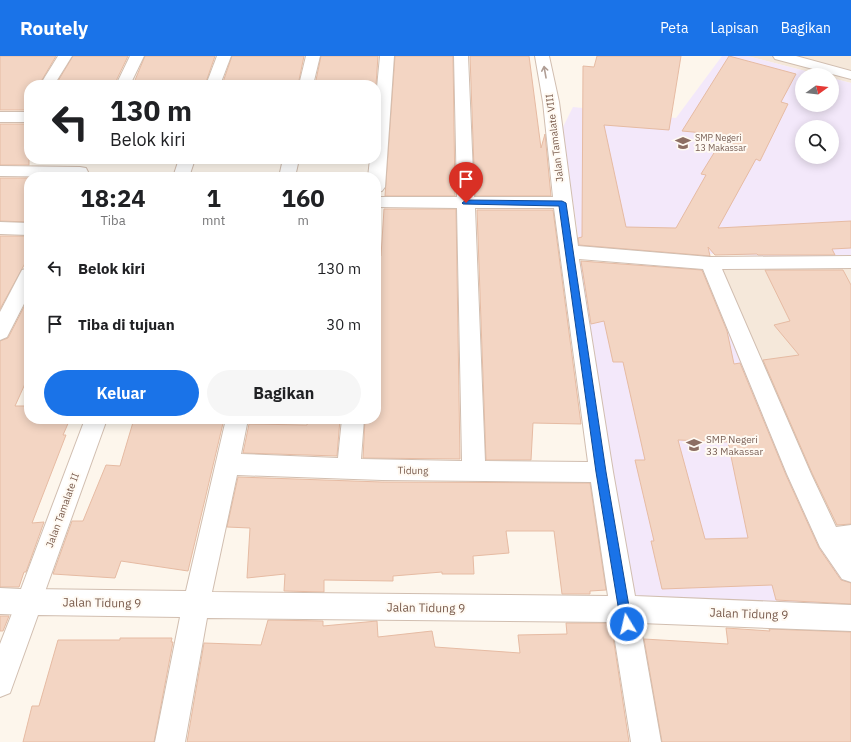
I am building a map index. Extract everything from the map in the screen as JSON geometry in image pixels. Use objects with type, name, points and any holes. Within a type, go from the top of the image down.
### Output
[{"type":"street","points":[[50,80],[65,56]]},
{"type":"street","points":[[125,80],[137,56]]},
{"type":"street","points":[[215,80],[224,56]]},
{"type":"street","points":[[307,80],[313,56]]},
{"type":"street","points":[[381,127],[387,56]]},
{"type":"street","points":[[460,56],[474,471]]},
{"type":"street","name":"Jalan Tamalate VIII","points":[[542,56],[551,102],[562,203],[601,472],[646,742]]},
{"type":"street","points":[[780,56],[851,75]]},
{"type":"street","points":[[0,117],[24,116]]},
{"type":"street","points":[[0,171],[81,169]]},
{"type":"street","points":[[381,202],[562,203]]},
{"type":"street","points":[[0,228],[24,229]]},
{"type":"street","points":[[570,252],[710,263],[848,267]]},
{"type":"street","points":[[710,263],[799,474],[840,538],[851,570]]},
{"type":"street","points":[[0,332],[16,295],[24,283]]},
{"type":"street","name":"Jalan Tamalate II","points":[[0,683],[94,424]]},
{"type":"street","points":[[170,742],[196,604],[236,424]]},
{"type":"street","points":[[349,469],[353,424]]},
{"type":"street","name":"Tidung","points":[[226,465],[276,465],[349,469],[601,472]]},
{"type":"street","name":"Jalan Tidung 9","points":[[0,601],[578,610],[624,609],[851,618]]},
{"type":"shaded area","name":"SMP Negeri 13 Makassar","points":[[722,56],[747,56],[795,68],[795,112],[839,112],[839,80],[851,83],[851,255],[786,257],[580,248],[562,129],[573,107],[676,118]]},
{"type":"shaded area","points":[[747,56],[851,56],[851,83],[839,80],[839,68],[795,68]]},
{"type":"shaded area","name":"SMP Negeri 33 Makassar","points":[[579,262],[710,268],[815,526],[851,587],[851,605],[633,601]]},
{"type":"shaded area","points":[[851,267],[851,587],[815,526],[710,268]]},
{"type":"building","points":[[0,56],[56,56],[42,80],[24,80],[24,110],[0,110]]},
{"type":"building","points":[[73,56],[128,56],[116,80],[59,80]]},
{"type":"building","points":[[145,56],[215,56],[207,80],[135,80]]},
{"type":"building","points":[[232,56],[304,56],[299,80],[224,80]]},
{"type":"building","points":[[321,56],[378,56],[376,80],[316,80]]},
{"type":"building","points":[[395,56],[453,56],[455,196],[385,196]]},
{"type":"building","points":[[470,56],[529,56],[541,148],[545,134],[551,196],[475,196]]},
{"type":"building","points":[[597,56],[681,56],[669,130],[604,125],[626,227],[676,228],[706,175],[701,174],[725,135],[682,131],[729,56],[795,74],[795,76],[781,102],[788,104],[760,161],[756,159],[718,228],[851,221],[851,248],[832,249],[835,255],[715,255],[708,247],[710,256],[579,245],[578,238],[582,237],[583,66],[594,67]]},
{"type":"building","points":[[0,124],[24,124],[24,164],[29,165],[0,165]]},
{"type":"building","points":[[0,178],[24,178],[24,222],[0,221]]},
{"type":"building","points":[[384,209],[456,209],[460,459],[363,458],[365,424],[381,424],[381,256]]},
{"type":"building","points":[[477,210],[553,210],[581,424],[533,423],[531,460],[486,460]]},
{"type":"building","points":[[0,236],[24,236],[24,265],[0,309]]},
{"type":"building","name":"SMP Negeri 33 Makassar","points":[[581,261],[702,270],[727,331],[734,364],[740,363],[786,475],[819,548],[841,580],[851,583],[851,604],[776,600],[772,585],[662,589],[651,541],[654,541],[635,460],[645,460],[623,362],[613,362],[604,321],[591,324]],"holes":[[[678,440],[728,442],[748,538],[705,539]]]},
{"type":"building","points":[[765,270],[843,270],[851,285],[851,524],[837,525],[812,473],[763,360],[799,355],[774,325],[790,321]]},
{"type":"building","points":[[24,307],[24,386],[15,406],[24,406],[24,424],[68,424],[63,435],[66,435],[32,523],[44,522],[19,587],[0,587],[0,341],[8,338]]},
{"type":"building","points":[[133,424],[223,424],[188,571],[121,561],[115,578],[53,574],[72,521],[83,521],[106,465],[120,466]]},
{"type":"building","points":[[249,424],[340,424],[337,456],[243,453]]},
{"type":"building","points":[[238,477],[382,482],[590,483],[606,590],[590,591],[590,594],[562,594],[554,531],[506,531],[509,553],[473,556],[474,574],[442,574],[442,572],[393,576],[393,581],[324,580],[324,592],[284,591],[285,574],[247,578],[250,528],[227,527]]},
{"type":"building","points":[[0,616],[9,616],[3,631],[0,631]]},
{"type":"building","points":[[268,620],[323,621],[323,626],[377,621],[378,637],[432,631],[435,647],[520,653],[518,635],[567,634],[566,623],[611,623],[629,742],[187,742],[204,643],[261,645]]},
{"type":"building","points":[[726,628],[770,631],[769,629],[851,632],[851,742],[662,742],[644,639],[728,644]]},
{"type":"building","points":[[120,638],[172,638],[171,642],[173,642],[154,742],[23,742],[32,706],[39,706],[58,640],[120,640]]},
{"type":"place","name":"SMP Negeri 13 Makassar","points":[[683,143]]},
{"type":"place","name":"SMP Negeri 33 Makassar","points":[[694,445]]},
{"type":"route","points":[[466,203],[562,203],[601,472],[627,624]]}]
